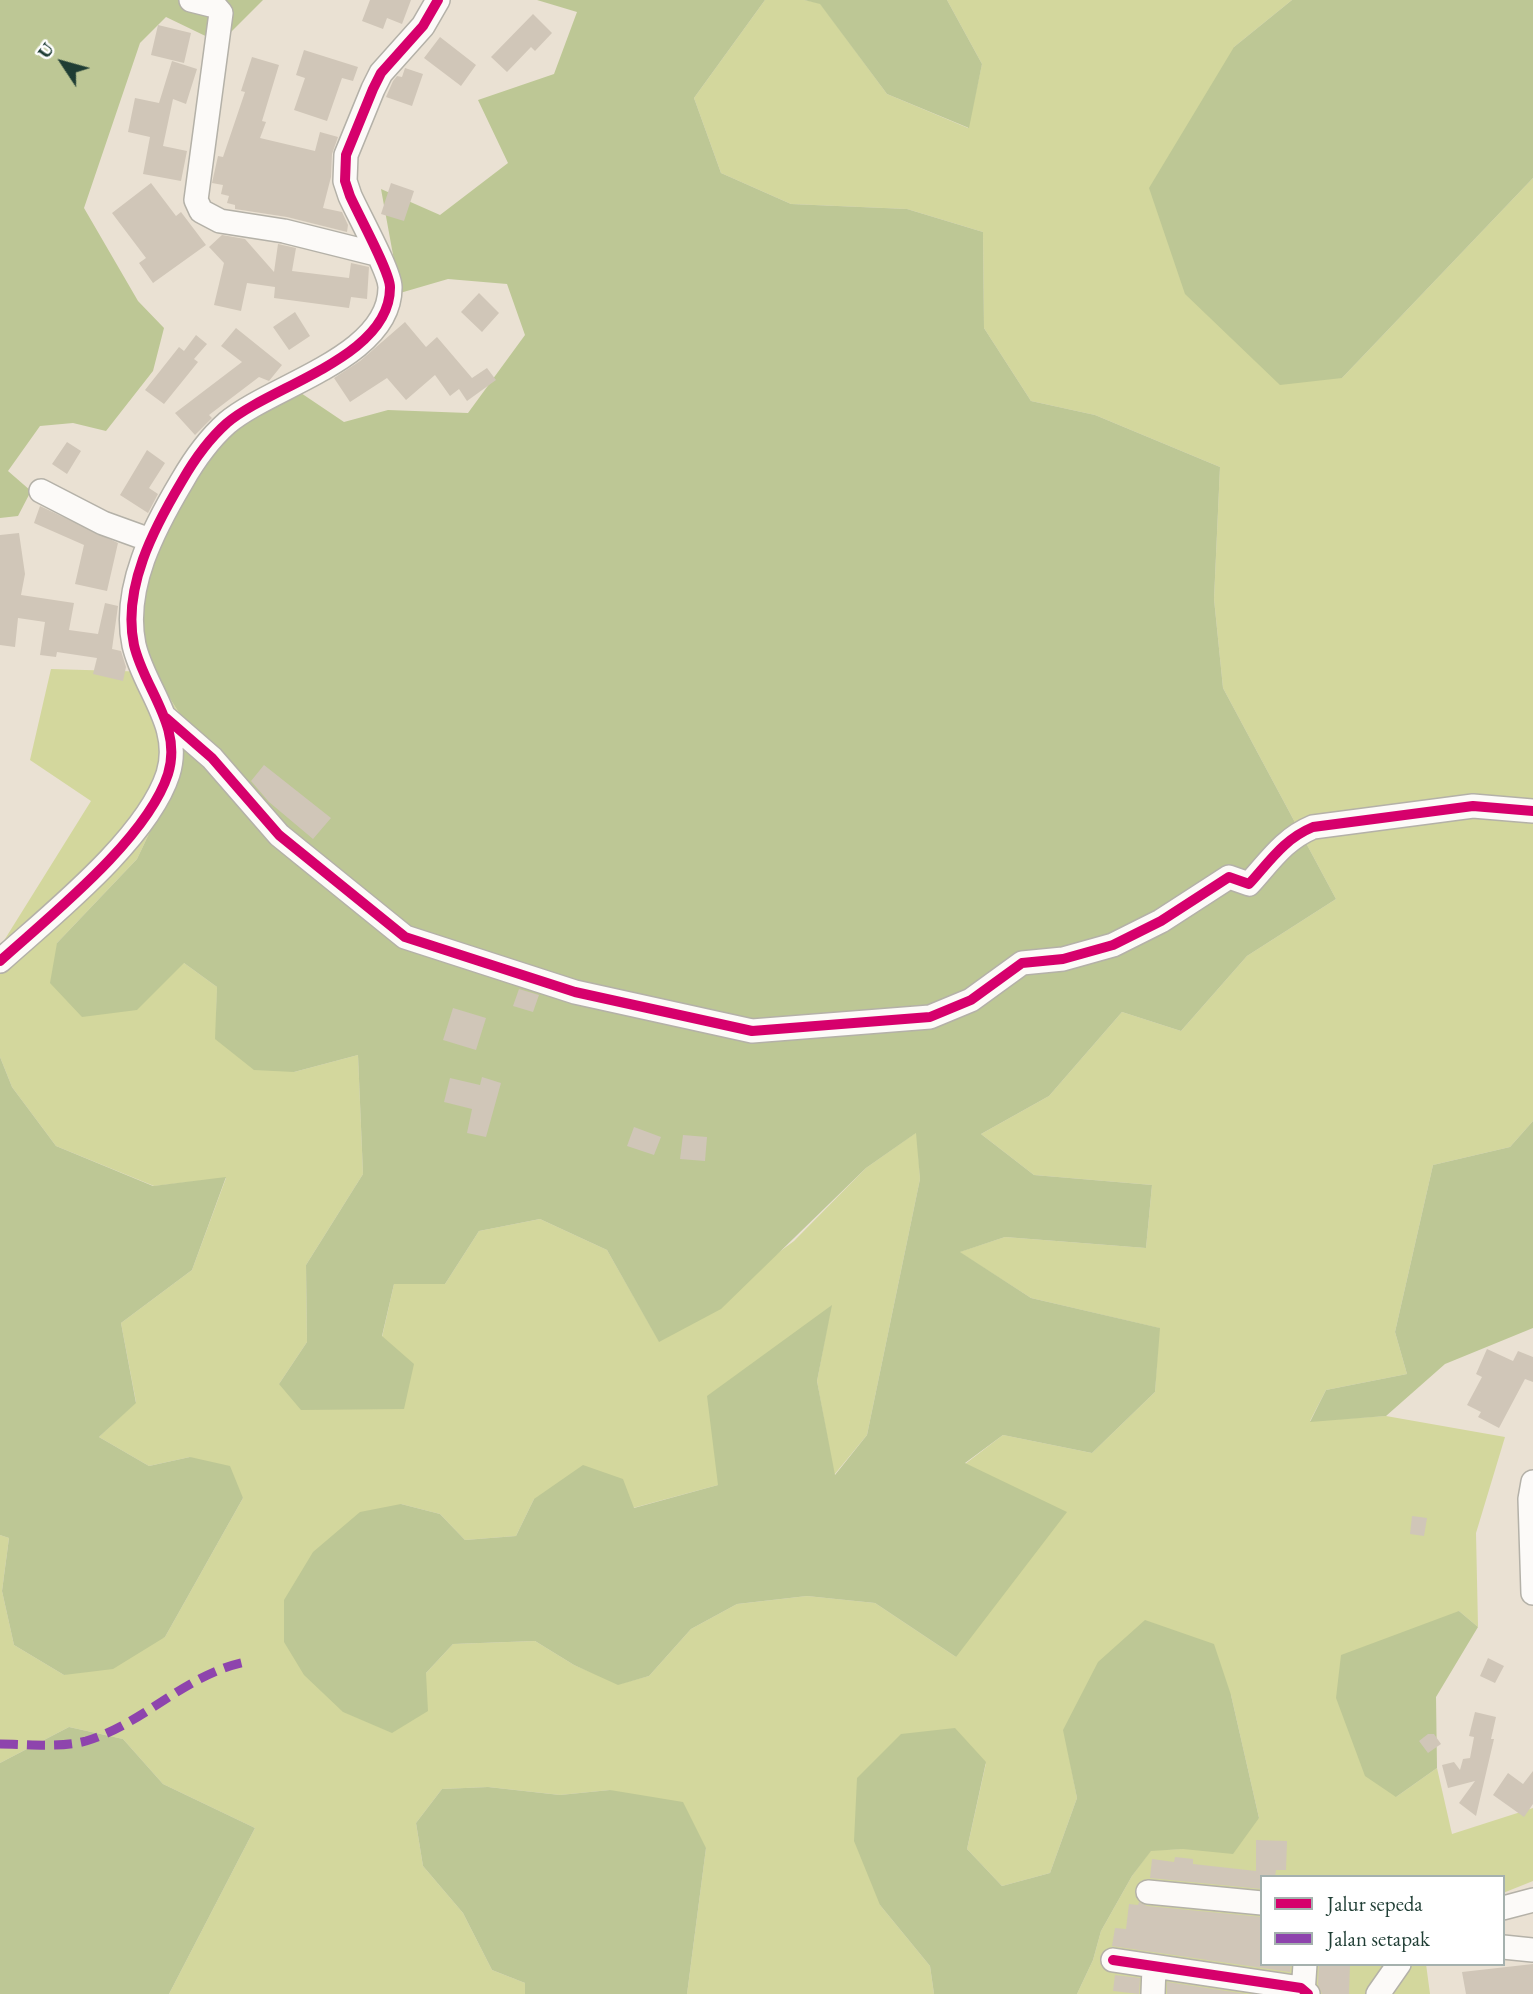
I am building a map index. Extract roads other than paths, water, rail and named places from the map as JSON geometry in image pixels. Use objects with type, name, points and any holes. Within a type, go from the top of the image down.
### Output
[{"type":"street","points":[[191,0],[215,6],[221,13],[196,200],[201,211],[220,221],[284,231],[376,254]]},
{"type":"street","points":[[0,961],[116,853],[156,803],[168,773],[172,748],[166,718],[134,644],[132,604],[150,540],[188,471],[207,444],[229,422],[307,377],[379,326],[388,311],[391,284],[345,181],[346,155],[381,72],[423,26],[438,0]]},
{"type":"street","points":[[41,491],[103,523],[150,540]]},
{"type":"street","points":[[166,718],[212,758],[279,835],[405,937],[575,992],[752,1031],[930,1017],[971,1000],[1022,963],[1063,959],[1114,945],[1161,921],[1229,877],[1250,884],[1284,844],[1294,835],[1313,827],[1473,806],[1533,811]]},
{"type":"street","points":[[1533,1482],[1530,1499],[1533,1593]]},
{"type":"street","points":[[1148,1892],[1260,1903]]},
{"type":"street","points":[[1505,1907],[1533,1900]]},
{"type":"street","points":[[1505,1947],[1533,1950]]},
{"type":"street","points":[[1113,1960],[1304,1992],[1305,1966]]},
{"type":"street","points":[[1378,1994],[1398,1966]]},
{"type":"street","points":[[1153,1994],[1154,1967]]}]
